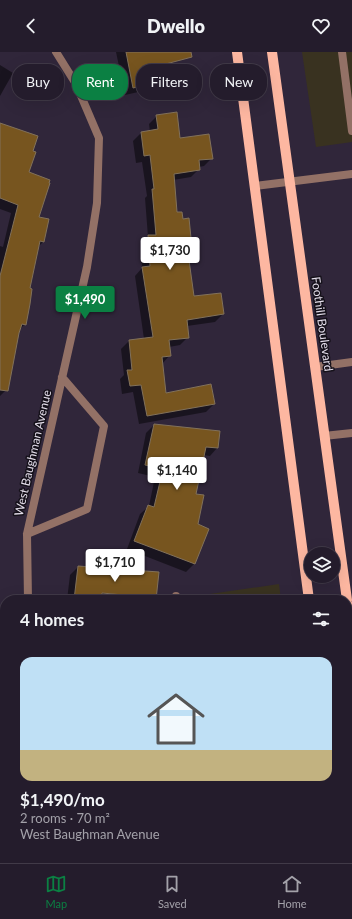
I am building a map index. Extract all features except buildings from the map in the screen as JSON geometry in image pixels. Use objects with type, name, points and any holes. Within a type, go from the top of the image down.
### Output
[{"type":"main road","points":[[237,52],[308,595]]},
{"type":"main road","name":"Foothill Boulevard","points":[[272,52],[345,595]]},
{"type":"street","name":"West Baughman Avenue","points":[[28,595],[27,534],[87,266],[97,203],[99,138],[76,84],[56,52]]},
{"type":"street","points":[[342,52],[352,131]]},
{"type":"street","points":[[255,186],[289,180],[352,174]]},
{"type":"street","points":[[315,367],[352,362]]},
{"type":"street","name":"West Baughman Avenue","points":[[27,534],[87,509],[104,426],[62,377]]},
{"type":"street","points":[[324,436],[352,433]]},
{"type":"shaded area","points":[[302,52],[352,52],[352,142],[316,147]]},
{"type":"shaded area","points":[[279,584],[280,595],[203,595]]}]
